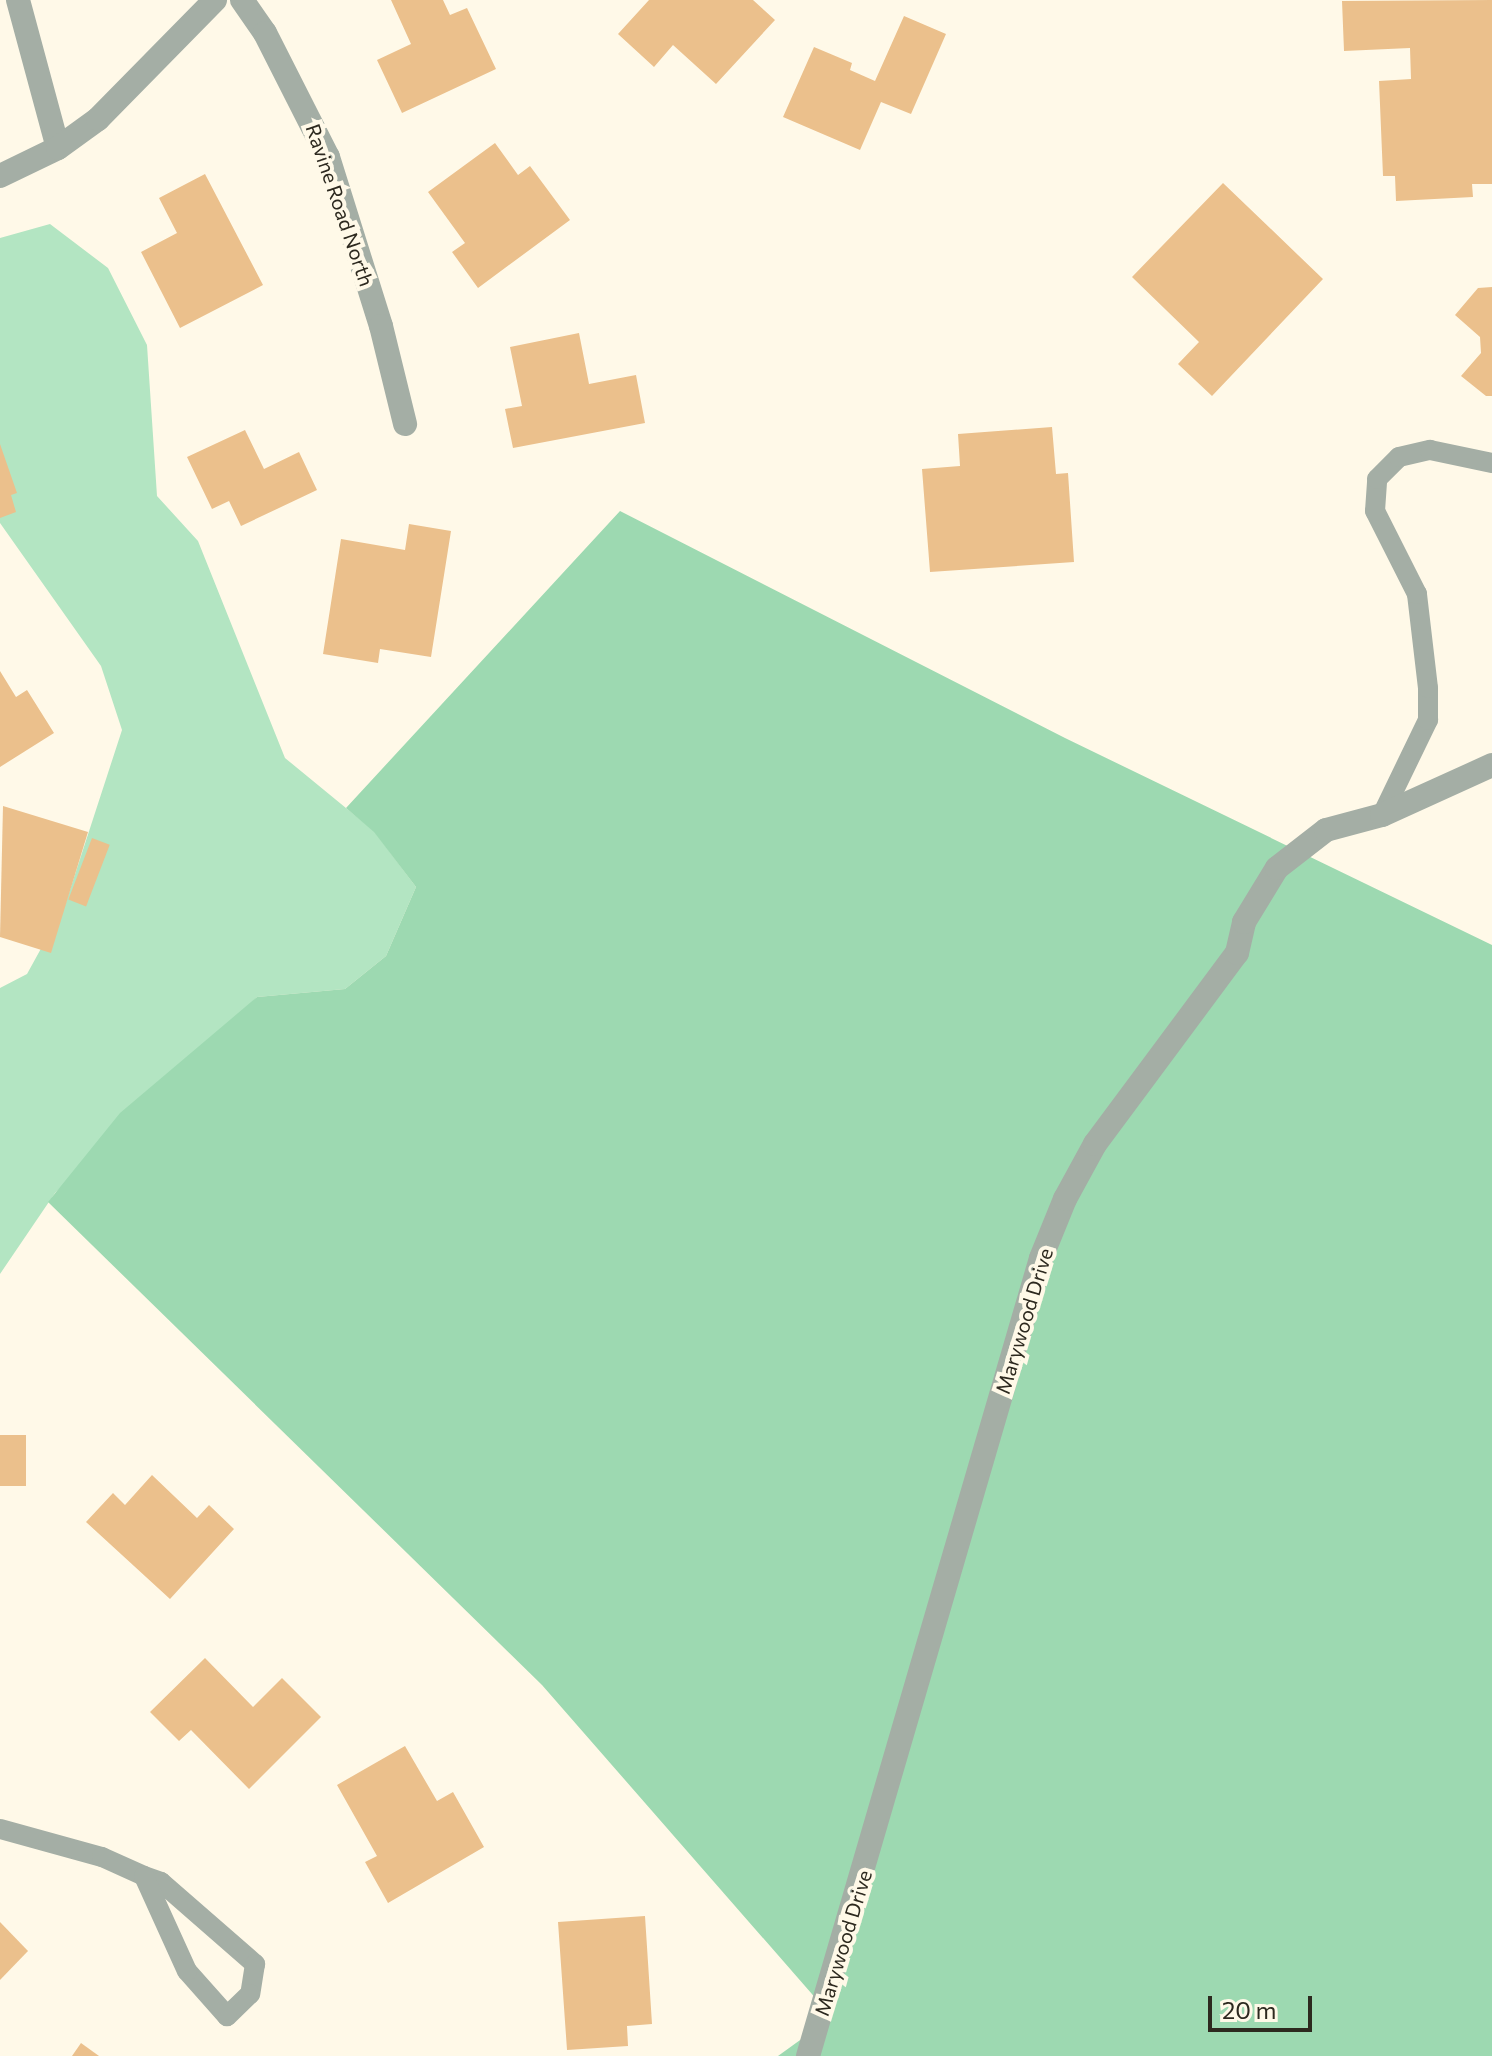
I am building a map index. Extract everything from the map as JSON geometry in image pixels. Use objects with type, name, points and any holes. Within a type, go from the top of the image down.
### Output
[{"type":"street","points":[[18,0],[58,148]]},
{"type":"street","points":[[0,176],[58,148],[98,119],[215,0]]},
{"type":"street","name":"Ravine Road North","points":[[242,0],[265,33],[328,157],[405,424]]},
{"type":"street","name":"Marywood Drive","points":[[808,2056],[1041,1258],[1065,1199],[1095,1144],[1237,953],[1244,922],[1277,868],[1326,830],[1382,815],[1492,765]]},
{"type":"lane","points":[[1382,815],[1428,720],[1428,688],[1417,594],[1375,511],[1377,479],[1399,457],[1430,450],[1492,463]]},
{"type":"lane","points":[[0,1829],[102,1857],[161,1882],[255,1964],[250,1994],[227,2016],[187,1971],[144,1876]]},
{"type":"green space","points":[[50,224],[108,268],[147,345],[157,496],[198,541],[285,758],[374,831],[416,887],[386,956],[345,989],[257,997],[55,1193],[0,1274],[0,988],[27,974],[65,905],[122,730],[101,666],[0,523],[0,238]]},
{"type":"green space","points":[[620,511],[1065,738],[1492,945],[1492,2056],[778,2056],[832,2017],[542,1685],[48,1202],[120,1113],[257,997],[345,989],[386,956],[416,887],[374,832],[346,808]]},
{"type":"building","points":[[391,0],[443,0],[450,15],[467,8],[496,69],[402,113],[377,60],[411,44]]},
{"type":"building","points":[[649,0],[753,0],[775,20],[716,84],[673,45],[654,67],[618,34]]},
{"type":"building","points":[[1492,0],[1492,184],[1472,184],[1473,197],[1396,201],[1395,176],[1383,176],[1379,81],[1411,79],[1410,48],[1344,51],[1342,1]]},
{"type":"building","points":[[904,16],[946,34],[911,114],[881,102],[860,150],[783,117],[814,47],[852,63],[850,70],[875,81]]},
{"type":"building","points":[[495,143],[518,175],[530,166],[570,220],[478,288],[452,252],[465,243],[428,192]]},
{"type":"building","points":[[205,174],[263,285],[180,328],[141,252],[177,233],[159,198]]},
{"type":"building","points":[[1223,183],[1323,279],[1212,396],[1178,364],[1199,342],[1132,277]]},
{"type":"building","points":[[1492,287],[1492,396],[1486,396],[1461,376],[1481,353],[1480,337],[1455,315],[1478,288]]},
{"type":"building","points":[[579,333],[589,384],[636,375],[645,423],[513,448],[505,409],[522,406],[510,347]]},
{"type":"building","points":[[1052,427],[1056,474],[1068,473],[1074,562],[930,572],[922,469],[960,466],[958,434]]},
{"type":"building","points":[[245,430],[264,469],[299,452],[317,490],[241,526],[229,501],[212,509],[187,457]]},
{"type":"building","points":[[0,444],[17,493],[11,495],[16,512],[0,518]]},
{"type":"building","points":[[409,524],[451,531],[431,657],[380,649],[378,663],[323,654],[341,539],[405,550]]},
{"type":"building","points":[[0,671],[16,697],[27,690],[54,733],[0,767]]},
{"type":"building","points":[[3,806],[88,832],[51,953],[0,937]]},
{"type":"building","points":[[92,838],[110,845],[86,906],[68,900]]},
{"type":"building","points":[[0,1435],[26,1435],[26,1486],[0,1486]]},
{"type":"building","points":[[152,1475],[197,1518],[209,1505],[234,1529],[170,1599],[86,1522],[113,1493],[125,1505]]},
{"type":"building","points":[[205,1658],[253,1707],[282,1678],[321,1717],[249,1789],[191,1730],[179,1741],[150,1712]]},
{"type":"building","points":[[405,1746],[437,1801],[453,1792],[484,1847],[388,1903],[365,1862],[377,1856],[337,1785]]},
{"type":"building","points":[[645,1916],[652,2024],[627,2026],[628,2046],[567,2050],[558,1922]]},
{"type":"building","points":[[0,1922],[28,1951],[0,1980]]},
{"type":"building","points":[[81,2043],[99,2056],[72,2056]]}]
